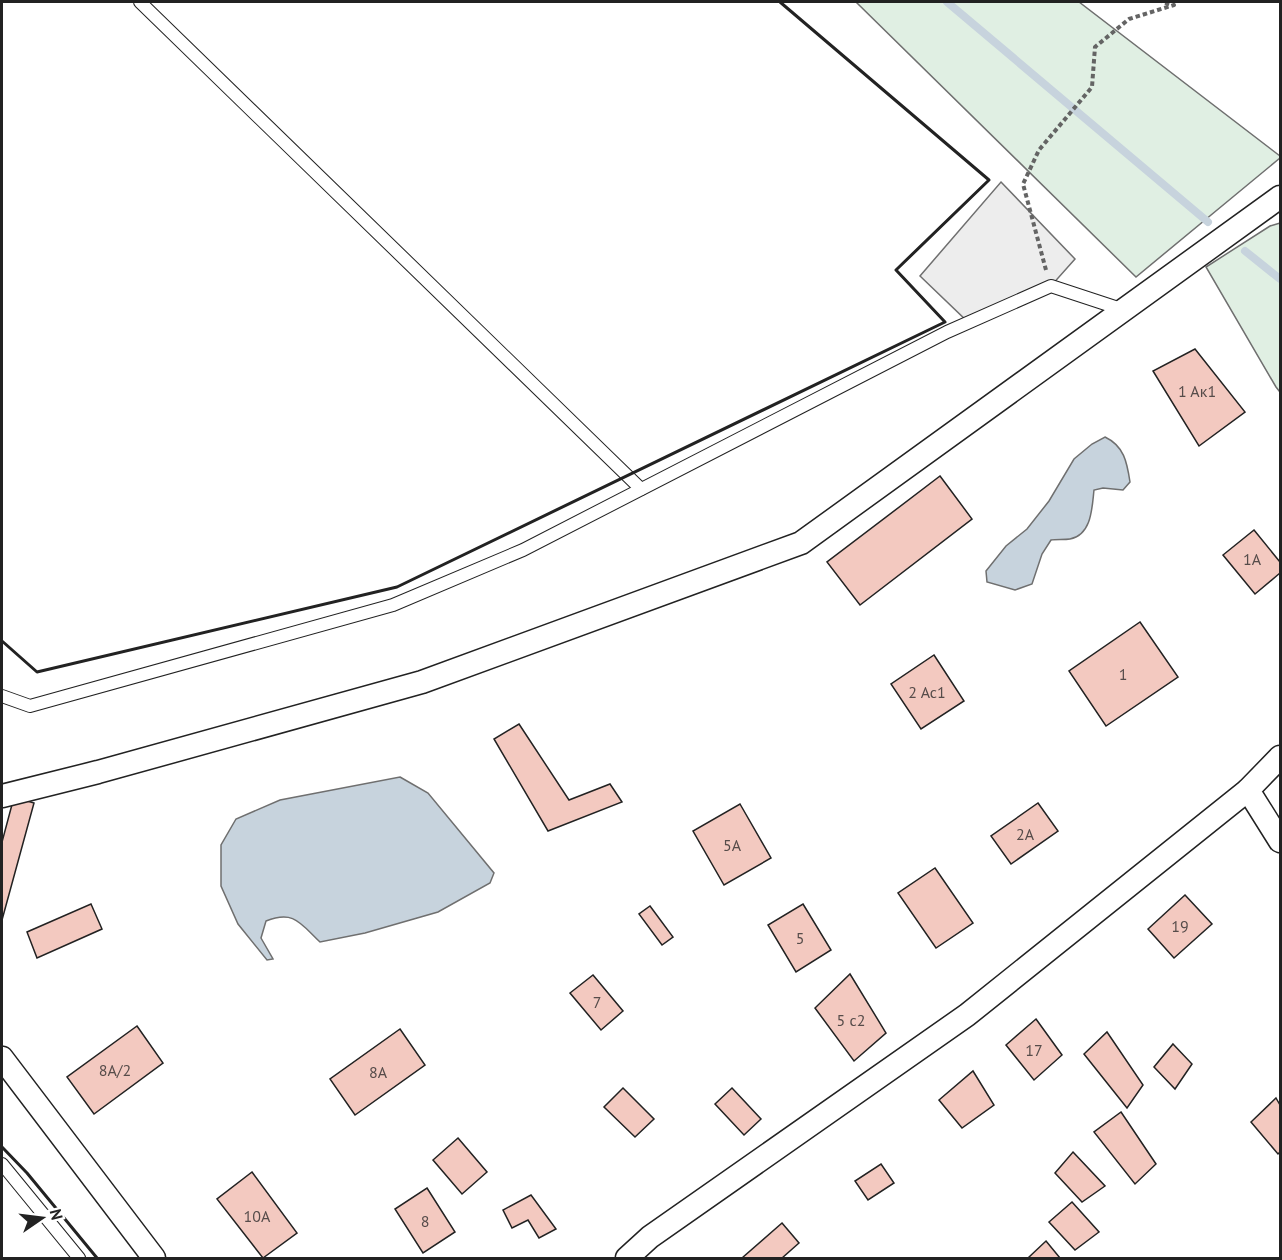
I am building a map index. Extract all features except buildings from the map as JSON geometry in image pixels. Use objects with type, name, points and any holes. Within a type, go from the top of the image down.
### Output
[{"type":"street","points":[[2,796],[98,772],[422,682],[801,543],[1281,197]]},
{"type":"street","points":[[627,1258],[650,1237],[967,1015],[1248,790],[1281,757]]},
{"type":"street","points":[[1248,790],[1281,841]]},
{"type":"street","points":[[2,1058],[154,1258]]},
{"type":"lane","points":[[140,2],[641,489]]},
{"type":"lane","points":[[2,696],[30,706],[393,605],[523,550],[947,332],[1051,286],[1124,310]]},
{"type":"lane","points":[[2,1164],[79,1258]]},
{"type":"path","points":[[1051,286],[1023,184],[1039,150],[1092,87],[1095,46],[1129,19],[1174,5],[1162,2]]},
{"type":"green space","points":[[856,2],[1079,2],[1280,158],[1136,277]]},
{"type":"green space","points":[[1280,223],[1280,392],[1206,267],[1270,226]]},
{"type":"shaded area","points":[[1001,182],[1075,259],[1051,286],[968,322],[920,276]]},
{"type":"shaded area","points":[[1105,437],[1116,445],[1123,455],[1130,482],[1123,490],[1103,488],[1094,490],[1087,526],[1083,532],[1070,539],[1051,540],[1042,554],[1032,584],[1015,590],[987,582],[986,571],[1006,546],[1027,529],[1049,501],[1074,459],[1092,444]]},
{"type":"shaded area","points":[[400,777],[428,793],[494,873],[490,883],[438,912],[365,933],[320,942],[296,920],[283,917],[266,921],[261,938],[273,959],[267,960],[238,924],[221,886],[221,845],[236,819],[280,800]]},
{"type":"waterway","points":[[947,2],[1208,222]]},
{"type":"waterway","points":[[1245,251],[1280,279]]},
{"type":"wall","points":[[2,641],[37,672],[397,587],[945,322],[896,270],[989,180],[780,2]]},
{"type":"wall","points":[[2,1147],[27,1173],[97,1258]]}]
